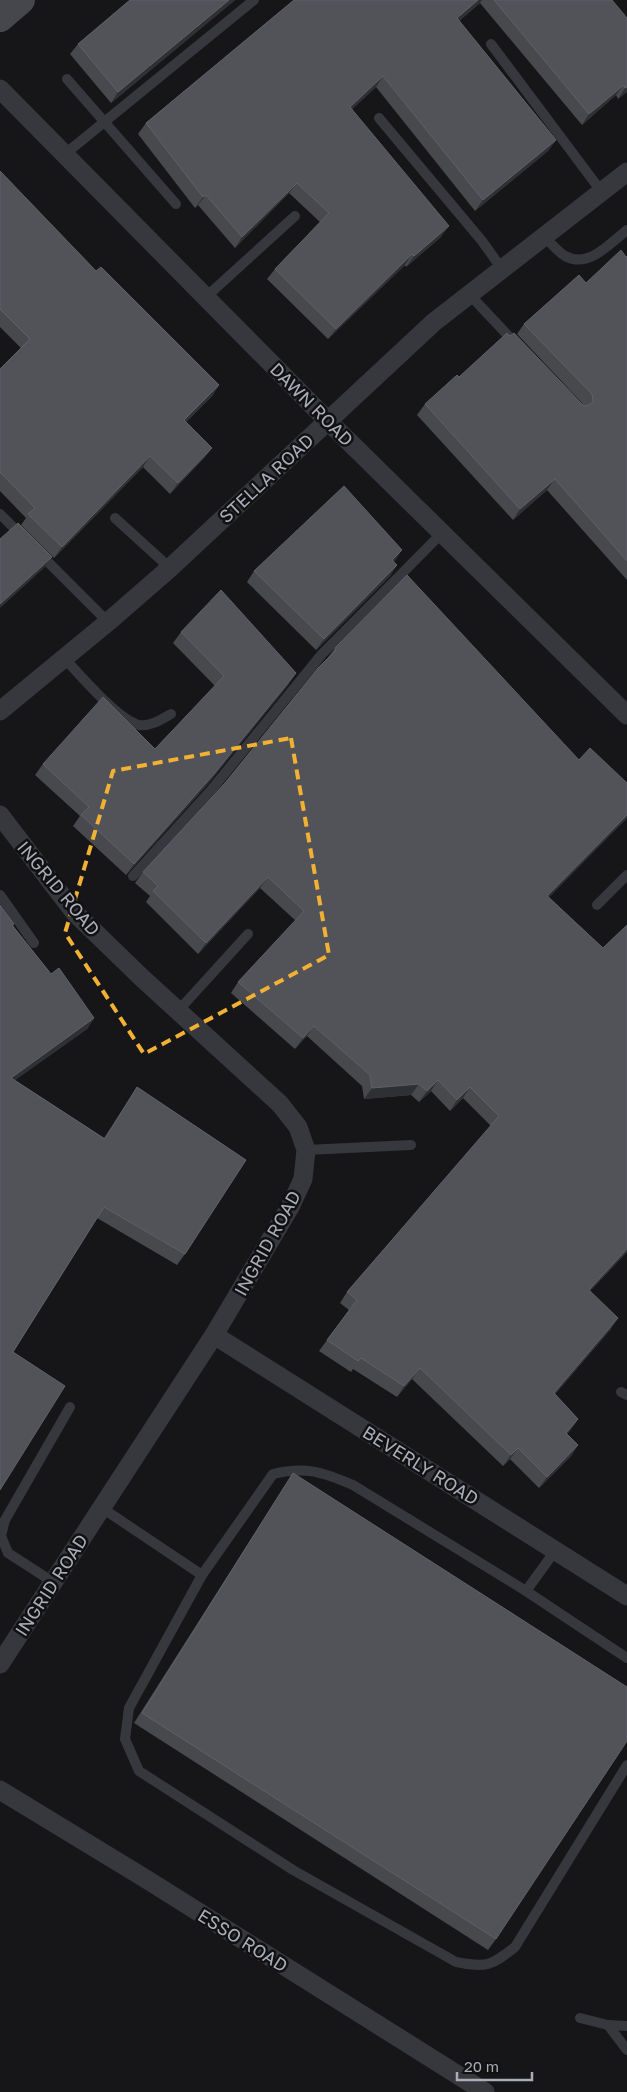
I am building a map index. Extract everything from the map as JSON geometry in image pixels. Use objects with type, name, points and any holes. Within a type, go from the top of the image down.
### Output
[{"type":"main road","points":[[0,18],[21,0]]},
{"type":"street","name":"DAWN ROAD","points":[[0,89],[327,420],[626,713]]},
{"type":"street","name":"STELLA ROAD","points":[[0,711],[170,568],[434,322],[627,172]]},
{"type":"street","name":"INGRID ROAD","points":[[0,815],[75,913],[280,1104],[298,1127],[306,1150],[303,1179],[290,1206],[214,1335],[0,1664]]},
{"type":"street","name":"BEVERLY ROAD","points":[[214,1335],[627,1596]]},
{"type":"street","name":"ESSO ROAD","points":[[0,1790],[146,1879],[485,2092]]},
{"type":"lane","points":[[65,154],[254,0]]},
{"type":"lane","points":[[491,44],[601,191]]},
{"type":"lane","points":[[67,79],[176,204]]},
{"type":"lane","points":[[379,118],[502,268]]},
{"type":"lane","points":[[206,297],[295,216]]},
{"type":"lane","points":[[544,237],[564,256],[575,259],[591,258],[627,230]]},
{"type":"lane","points":[[469,294],[524,352]]},
{"type":"lane","points":[[0,514],[108,622]]},
{"type":"lane","points":[[115,518],[170,568]]},
{"type":"lane","points":[[133,876],[212,789],[322,654],[442,533]]},
{"type":"lane","points":[[64,658],[128,721],[140,725],[171,714]]},
{"type":"lane","points":[[597,905],[627,875]]},
{"type":"lane","points":[[0,895],[34,943]]},
{"type":"lane","points":[[178,1011],[248,934]]},
{"type":"lane","points":[[306,1150],[411,1145]]},
{"type":"lane","points":[[53,1582],[8,1553],[2,1536],[5,1520],[70,1407]]},
{"type":"lane","points":[[627,1658],[526,1591],[352,1485],[325,1473],[294,1469],[273,1474],[202,1575],[129,1708],[124,1739],[139,1772],[293,1870],[456,1962],[479,1967],[498,1960],[515,1946],[627,1766]]},
{"type":"lane","points":[[102,1508],[202,1575]]},
{"type":"lane","points":[[526,1591],[556,1550]]},
{"type":"lane","points":[[580,2018],[608,2025],[627,2026]]},
{"type":"lane","points":[[608,2025],[627,2050]]},
{"type":"highlighted area","points":[[291,738],[329,955],[144,1054],[65,933],[113,771]]},
{"type":"building","points":[[130,0],[229,0],[118,92],[78,44]]},
{"type":"building","points":[[294,0],[478,0],[457,18],[556,140],[483,200],[383,76],[350,107],[449,226],[414,256],[412,254],[336,329],[275,269],[329,213],[297,183],[242,237],[206,195],[203,197],[146,123]]},
{"type":"building","points":[[494,0],[612,0],[627,18],[627,87],[625,88],[624,85],[589,114]]},
{"type":"building","points":[[0,171],[96,271],[101,267],[219,385],[184,420],[212,448],[178,483],[150,456],[62,547],[28,514],[35,508],[0,472],[0,369],[30,339],[0,309]]},
{"type":"building","points":[[621,250],[627,256],[627,561],[555,479],[520,509],[425,404],[457,375],[459,377],[507,333],[510,336],[514,333],[582,404],[585,406],[591,404],[593,401],[592,394],[524,324],[579,275],[586,283]]},
{"type":"building","points":[[344,486],[402,550],[392,560],[397,565],[324,639],[254,571]]},
{"type":"building","points":[[18,523],[52,557],[0,604],[0,539]]},
{"type":"building","points":[[407,575],[579,760],[590,748],[627,783],[627,815],[547,896],[603,948],[627,925],[627,1249],[589,1290],[618,1318],[554,1393],[578,1419],[566,1433],[578,1445],[547,1477],[518,1448],[511,1455],[420,1368],[404,1386],[361,1358],[358,1361],[327,1340],[357,1300],[347,1292],[499,1116],[470,1087],[457,1100],[438,1080],[427,1091],[419,1084],[372,1088],[370,1075],[314,1026],[303,1038],[238,982],[304,911],[268,877],[206,943],[153,891],[158,886],[143,872],[225,783],[318,668],[336,650],[335,648]]},
{"type":"building","points":[[221,590],[296,673],[214,774],[134,864],[81,815],[89,807],[43,764],[103,697],[155,749],[224,676],[181,632]]},
{"type":"building","points":[[0,905],[14,924],[12,925],[51,974],[59,968],[94,1018],[11,1078],[105,1139],[137,1087],[246,1160],[185,1254],[104,1207],[13,1352],[65,1386],[0,1490]]},
{"type":"building","points":[[293,1473],[627,1687],[627,1741],[496,1939],[142,1713]]}]
